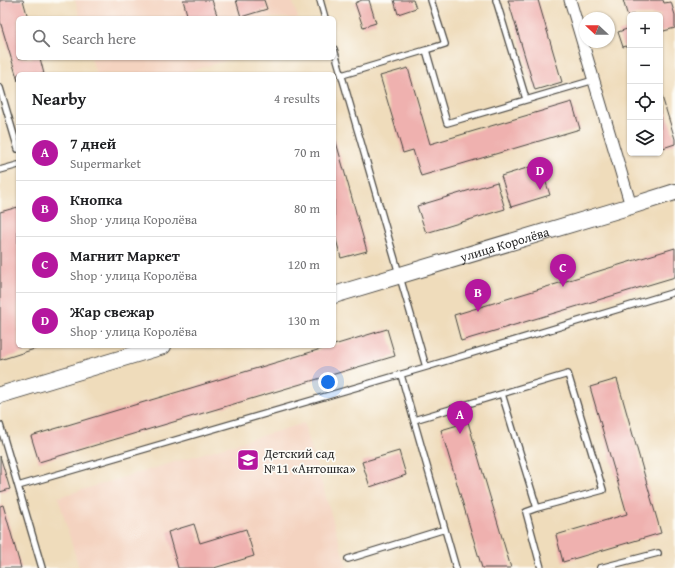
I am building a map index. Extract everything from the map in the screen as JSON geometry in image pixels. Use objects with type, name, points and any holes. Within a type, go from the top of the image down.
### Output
[{"type":"street","points":[[570,0],[631,206]]},
{"type":"street","name":"улица Королёва","points":[[336,294],[675,192]]},
{"type":"street","points":[[0,395],[156,348]]},
{"type":"lane","points":[[320,0],[324,16]]},
{"type":"lane","points":[[342,75],[445,44],[432,0]]},
{"type":"lane","points":[[496,0],[526,99]]},
{"type":"lane","points":[[426,50],[447,123],[594,80]]},
{"type":"lane","points":[[336,56],[426,367]]},
{"type":"lane","points":[[0,88],[16,142]]},
{"type":"lane","points":[[0,170],[16,166]]},
{"type":"lane","points":[[18,486],[401,375],[675,292]]},
{"type":"lane","points":[[414,420],[568,374],[604,490],[526,512],[541,568]]},
{"type":"lane","points":[[401,375],[456,568]]},
{"type":"lane","points":[[502,394],[537,508]]},
{"type":"lane","points":[[0,425],[42,568]]},
{"type":"lane","points":[[348,559],[445,529]]},
{"type":"lane","points":[[600,568],[658,553]]},
{"type":"shaded area","points":[[75,0],[292,0],[297,16],[79,16]]},
{"type":"shaded area","points":[[92,60],[227,60],[187,72],[95,72]]},
{"type":"shaded area","name":"Детский сад №11 «Антошка»","points":[[304,423],[347,568],[79,568],[58,497]]},
{"type":"building","points":[[0,0],[23,0],[27,16],[16,16],[16,60],[40,60],[44,72],[16,72],[16,74],[0,21]]},
{"type":"building","points":[[183,0],[212,0],[217,16],[187,16]]},
{"type":"building","points":[[236,0],[264,0],[267,9],[241,16]]},
{"type":"building","points":[[362,0],[369,0],[376,23],[363,27],[355,3]]},
{"type":"building","points":[[394,0],[413,0],[416,8],[398,14]]},
{"type":"building","points":[[508,0],[538,0],[562,82],[535,90]]},
{"type":"building","points":[[623,0],[663,0],[664,3],[671,2],[675,15],[675,28],[663,31],[663,12],[627,12],[627,14]]},
{"type":"building","points":[[627,29],[627,46],[623,47],[618,32]]},
{"type":"building","points":[[408,68],[430,144],[572,102],[580,129],[421,176],[413,150],[403,153],[380,76]]},
{"type":"building","points":[[663,100],[675,139],[675,144],[663,148]]},
{"type":"building","points":[[336,142],[367,251],[341,258],[336,239]]},
{"type":"building","points":[[540,164],[550,195],[511,207],[501,176]]},
{"type":"building","points":[[497,182],[505,209],[426,233],[417,206]]},
{"type":"building","points":[[16,208],[16,348],[38,348],[0,360],[0,212]]},
{"type":"building","points":[[675,248],[675,277],[461,341],[454,315]]},
{"type":"building","points":[[387,329],[395,356],[39,462],[31,436],[324,348],[336,348],[336,344]]},
{"type":"building","points":[[617,379],[661,533],[563,562],[556,535],[627,514],[590,387]]},
{"type":"building","points":[[468,422],[511,568],[482,568],[441,430]]},
{"type":"building","points":[[399,451],[406,475],[370,487],[362,462]]},
{"type":"building","points":[[0,456],[10,489],[0,492]]},
{"type":"building","points":[[3,505],[21,568],[0,568],[0,506]]},
{"type":"building","points":[[194,524],[200,543],[246,529],[254,556],[214,568],[178,568],[168,532]]},
{"type":"place","name":"Жар свежар","points":[[540,190]]},
{"type":"place","name":"Магнит Маркет","points":[[563,287]]},
{"type":"place","name":"Кнопка","points":[[478,312]]},
{"type":"place","name":"7 дней","points":[[460,434]]},
{"type":"place","name":"Детский сад №11 «Антошка»","points":[[248,460]]}]
